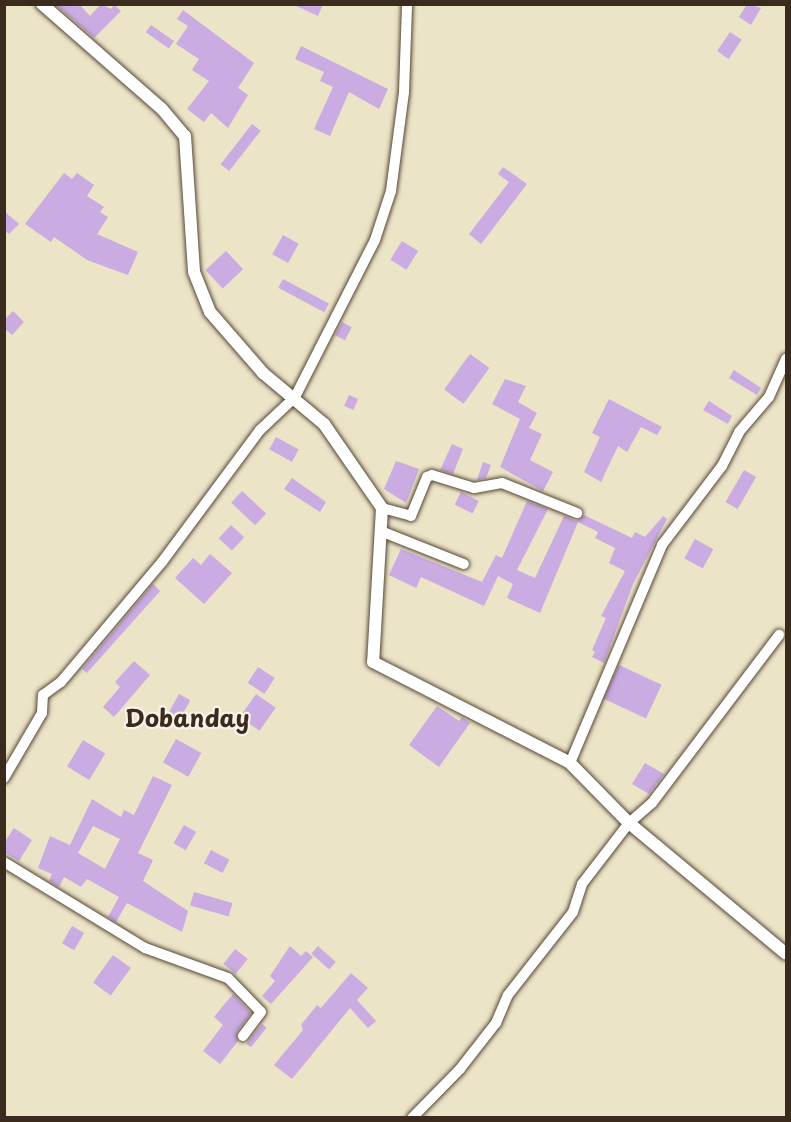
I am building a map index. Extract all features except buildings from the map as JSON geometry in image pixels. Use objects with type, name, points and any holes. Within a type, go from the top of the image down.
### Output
[{"type":"street","points":[[42,4],[162,109],[185,136],[194,272],[210,312],[240,350],[295,396],[324,424],[382,508],[383,532],[373,662],[570,763],[629,824],[786,954]]},
{"type":"street","points":[[4,778],[42,713],[43,695],[61,682],[175,546],[260,430],[295,396],[375,240],[391,191],[404,92],[407,4]]},
{"type":"street","points":[[570,763],[663,545],[722,466],[739,432],[769,397],[786,359]]},
{"type":"street","points":[[382,508],[411,516],[427,477],[432,475],[474,488],[502,483],[577,513]]},
{"type":"street","points":[[383,532],[464,564]]},
{"type":"street","points":[[412,1118],[460,1069],[496,1023],[508,995],[573,912],[582,884],[629,824],[652,803],[779,635]]},
{"type":"street","points":[[4,862],[145,948],[228,978],[261,1012],[243,1036]]},
{"type":"district","name":"Dobanday","points":[[187,718]]}]
